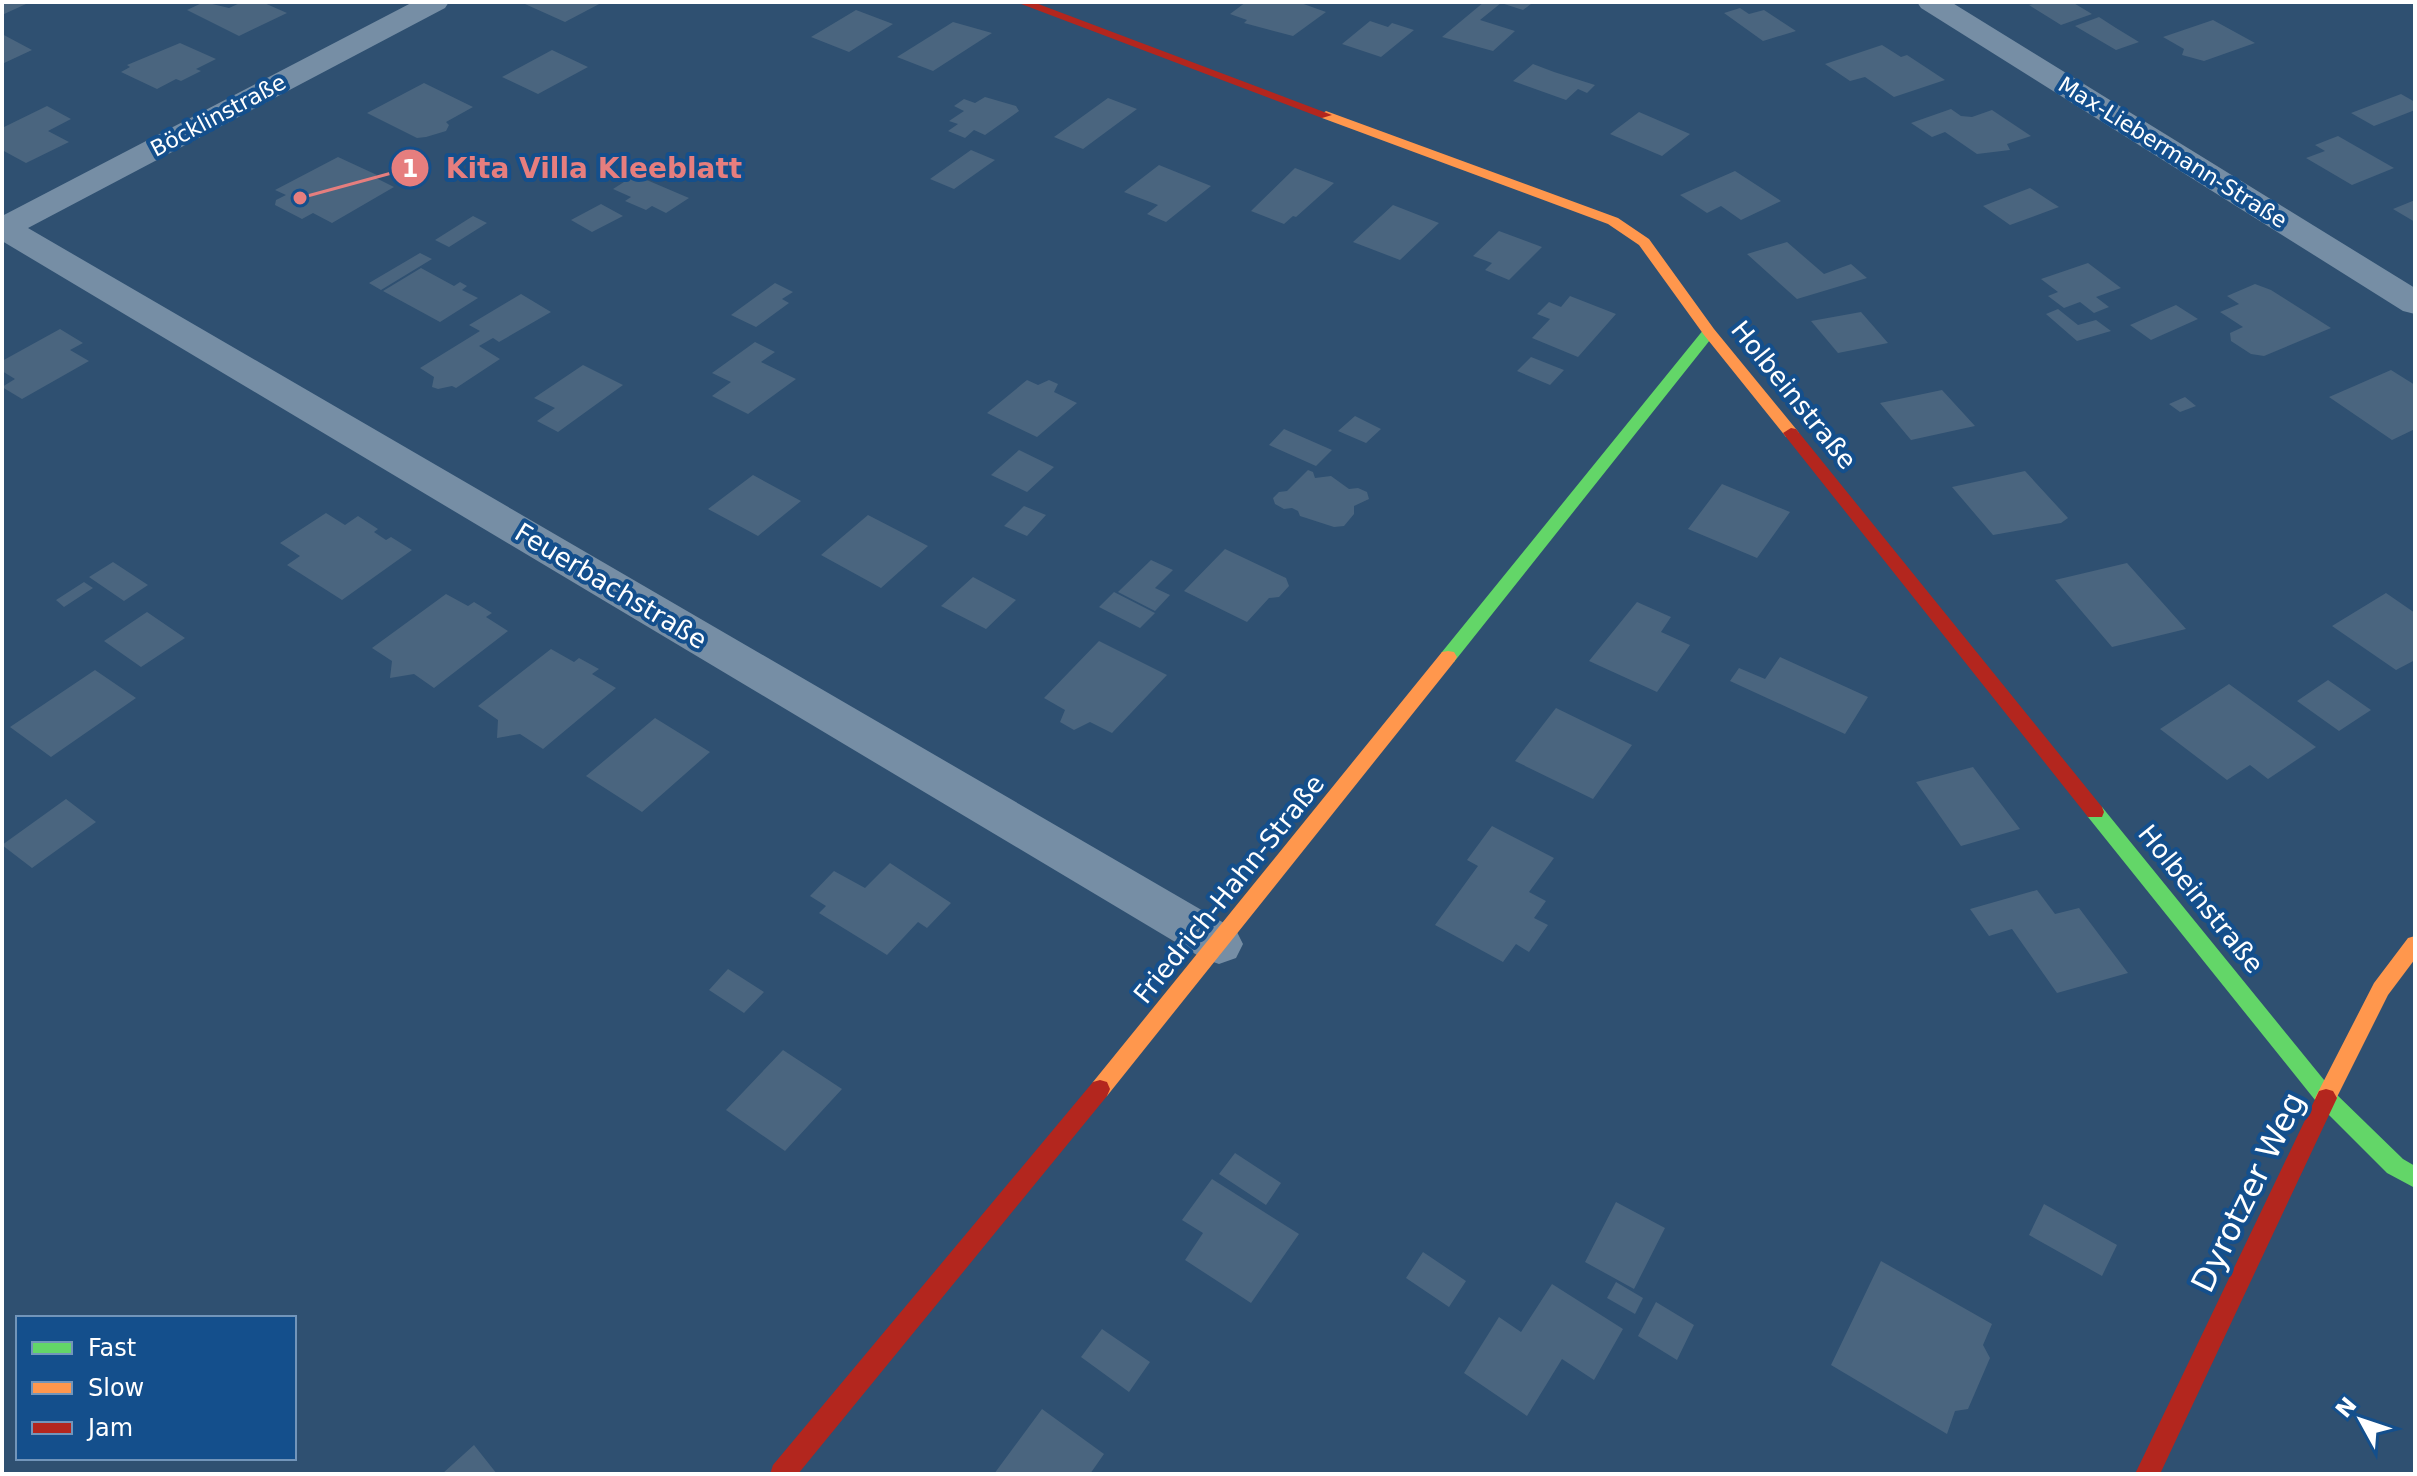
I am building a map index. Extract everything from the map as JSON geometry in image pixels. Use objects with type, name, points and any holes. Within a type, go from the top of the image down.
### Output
[{"type":"street","name":"Böcklinstraße","points":[[3,228],[435,2]]},
{"type":"street","name":"Holbeinstraße","points":[[1022,2],[1613,221],[1644,242],[1709,332],[2326,1098],[2395,1166],[2415,1178]]},
{"type":"street","name":"Max-Liebermann-Straße","points":[[1931,2],[2415,303]]},
{"type":"street","name":"Feuerbachstraße","points":[[3,228],[1219,944]]},
{"type":"street","name":"Friedrich-Hahn-Straße","points":[[782,1474],[1219,944],[1709,332]]},
{"type":"street","name":"Dyrotzer Weg","points":[[2147,1474],[2381,989],[2415,944]]},
{"type":"building","points":[[2,2],[22,2],[26,4],[2,15]]},
{"type":"building","points":[[204,2],[229,8],[242,2],[262,2],[287,13],[239,36],[187,10]]},
{"type":"building","points":[[603,2],[565,22],[525,4]]},
{"type":"building","points":[[1246,2],[1298,2],[1326,12],[1293,36],[1244,23],[1247,20],[1230,14]]},
{"type":"building","points":[[1484,2],[1531,4],[1523,10],[1501,3],[1480,20],[1515,31],[1493,51],[1442,37]]},
{"type":"building","points":[[2072,2],[2092,14],[2061,25],[2029,5]]},
{"type":"building","points":[[1740,8],[1749,14],[1764,10],[1796,31],[1763,41],[1724,13]]},
{"type":"building","points":[[856,10],[893,24],[849,52],[811,37]]},
{"type":"building","points":[[2099,17],[2139,42],[2116,50],[2075,26]]},
{"type":"building","points":[[2213,20],[2255,43],[2204,61],[2182,55],[2184,49],[2163,37]]},
{"type":"building","points":[[1370,21],[1388,27],[1392,23],[1414,30],[1381,57],[1342,44]]},
{"type":"building","points":[[953,22],[992,33],[933,71],[897,57]]},
{"type":"building","points":[[2,34],[32,50],[2,64]]},
{"type":"building","points":[[180,43],[216,59],[196,69],[201,71],[157,89],[121,72],[130,67],[127,65]]},
{"type":"building","points":[[1882,45],[1901,57],[1907,55],[1945,80],[1894,97],[1865,77],[1850,81],[1825,64]]},
{"type":"building","points":[[552,50],[588,67],[538,94],[502,77]]},
{"type":"building","points":[[1533,64],[1595,85],[1587,93],[1578,89],[1566,100],[1513,81]]},
{"type":"building","points":[[424,83],[473,107],[446,122],[449,125],[446,131],[417,138],[367,113]]},
{"type":"building","points":[[2401,94],[2415,102],[2415,110],[2374,126],[2351,113]]},
{"type":"building","points":[[985,97],[1016,106],[1019,111],[985,135],[974,130],[965,138],[948,131],[958,124],[949,121],[964,111],[954,106],[964,99],[975,103]]},
{"type":"building","points":[[1108,98],[1137,109],[1083,149],[1054,137]]},
{"type":"building","points":[[47,106],[71,119],[48,131],[69,142],[26,163],[2,150],[2,128]]},
{"type":"building","points":[[1951,109],[1961,116],[1972,117],[1992,110],[2031,136],[2007,144],[2010,150],[1977,154],[1945,132],[1932,137],[1911,123]]},
{"type":"building","points":[[1639,112],[1690,134],[1662,156],[1610,134]]},
{"type":"building","points":[[2338,136],[2394,168],[2352,185],[2306,158],[2325,151],[2315,145]]},
{"type":"building","points":[[971,150],[995,160],[954,189],[930,179]]},
{"type":"building","points":[[338,157],[377,175],[374,177],[394,187],[332,223],[313,213],[302,219],[275,205],[276,200],[286,195],[275,190]]},
{"type":"building","points":[[1159,165],[1211,186],[1166,222],[1147,214],[1158,205],[1124,192]]},
{"type":"building","points":[[1295,168],[1334,183],[1284,224],[1251,211]]},
{"type":"building","points":[[1735,171],[1781,201],[1741,220],[1721,206],[1707,213],[1680,195]]},
{"type":"building","points":[[635,175],[689,198],[666,213],[652,206],[646,210],[625,201],[631,197],[613,189]]},
{"type":"building","points":[[2030,188],[2059,207],[2010,225],[1983,206]]},
{"type":"building","points":[[2415,200],[2415,222],[2393,209]]},
{"type":"building","points":[[601,204],[623,216],[592,232],[571,220]]},
{"type":"building","points":[[1393,205],[1439,223],[1400,260],[1353,242]]},
{"type":"building","points":[[473,216],[487,223],[449,247],[435,240]]},
{"type":"building","points":[[1499,231],[1542,247],[1509,280],[1485,270],[1492,263],[1473,256]]},
{"type":"building","points":[[1787,242],[1824,274],[1851,264],[1867,278],[1797,299],[1747,254]]},
{"type":"building","points":[[420,253],[432,259],[381,290],[369,283]]},
{"type":"building","points":[[2088,263],[2121,288],[2096,297],[2109,307],[2094,313],[2080,302],[2064,308],[2048,296],[2058,292],[2041,279]]},
{"type":"building","points":[[421,268],[454,286],[460,282],[467,286],[462,290],[478,298],[440,322],[383,291]]},
{"type":"building","points":[[775,283],[793,292],[782,299],[789,303],[756,327],[731,315]]},
{"type":"building","points":[[2255,284],[2271,290],[2331,328],[2264,356],[2251,354],[2231,341],[2230,333],[2243,327],[2220,312],[2239,304],[2227,296]]},
{"type":"building","points":[[521,294],[551,312],[499,342],[493,338],[479,346],[500,359],[456,388],[432,387],[434,377],[420,368],[480,331],[469,325]]},
{"type":"building","points":[[1570,296],[1616,314],[1578,357],[1532,338],[1550,319],[1537,314],[1549,302],[1561,307]]},
{"type":"building","points":[[2176,305],[2198,319],[2151,340],[2130,325]]},
{"type":"building","points":[[2058,309],[2078,325],[2096,320],[2111,331],[2077,341],[2046,314]]},
{"type":"building","points":[[1861,312],[1888,343],[1838,353],[1811,321]]},
{"type":"building","points":[[60,329],[83,343],[70,350],[89,361],[22,399],[2,387],[15,379],[2,371],[2,361]]},
{"type":"building","points":[[755,342],[775,352],[761,362],[796,379],[748,414],[712,396],[731,382],[712,373]]},
{"type":"building","points":[[1531,357],[1564,370],[1550,385],[1517,371]]},
{"type":"building","points":[[583,365],[623,385],[558,432],[537,421],[555,408],[534,398]]},
{"type":"building","points":[[2391,370],[2415,385],[2415,429],[2392,440],[2329,397]]},
{"type":"building","points":[[1027,380],[1038,385],[1049,380],[1058,384],[1054,392],[1077,403],[1037,437],[987,413]]},
{"type":"building","points":[[1942,390],[1975,426],[1911,440],[1880,403]]},
{"type":"building","points":[[2185,397],[2196,406],[2180,412],[2169,404]]},
{"type":"building","points":[[1355,416],[1381,429],[1366,443],[1338,431]]},
{"type":"building","points":[[1284,429],[1332,450],[1316,466],[1269,445]]},
{"type":"building","points":[[1019,450],[1054,467],[1027,492],[991,475]]},
{"type":"building","points":[[1308,470],[1313,472],[1315,478],[1331,476],[1349,489],[1358,488],[1367,492],[1369,499],[1354,506],[1354,514],[1344,526],[1334,527],[1300,516],[1292,508],[1284,509],[1275,504],[1273,498],[1279,492],[1287,491]]},
{"type":"building","points":[[2025,471],[2068,518],[2061,523],[1993,535],[1952,487]]},
{"type":"building","points":[[753,475],[801,501],[758,536],[708,509]]},
{"type":"building","points":[[1722,484],[1790,512],[1757,558],[1688,529]]},
{"type":"building","points":[[1024,506],[1046,515],[1027,536],[1004,526]]},
{"type":"building","points":[[326,513],[345,525],[358,516],[378,529],[374,532],[386,540],[391,537],[412,550],[342,600],[287,565],[300,556],[280,543]]},
{"type":"building","points":[[868,515],[928,546],[881,588],[821,555]]},
{"type":"building","points":[[1225,549],[1286,578],[1289,586],[1279,597],[1269,598],[1247,622],[1184,591]]},
{"type":"building","points":[[1151,560],[1173,570],[1155,588],[1170,595],[1155,611],[1118,592]]},
{"type":"building","points":[[113,562],[148,585],[124,601],[89,577]]},
{"type":"building","points":[[2127,563],[2186,629],[2112,647],[2055,580]]},
{"type":"building","points":[[973,577],[1016,600],[986,629],[941,606]]},
{"type":"building","points":[[84,582],[93,588],[64,607],[56,600]]},
{"type":"building","points":[[1114,592],[1155,613],[1140,628],[1099,607]]},
{"type":"building","points":[[2386,593],[2415,613],[2415,660],[2396,670],[2332,626]]},
{"type":"building","points":[[446,594],[468,606],[474,602],[492,613],[486,617],[508,631],[434,688],[414,674],[390,678],[392,661],[372,648]]},
{"type":"building","points":[[1637,602],[1671,617],[1661,632],[1690,645],[1657,692],[1589,661]]},
{"type":"building","points":[[147,612],[185,638],[141,667],[104,641]]},
{"type":"building","points":[[1099,641],[1167,675],[1112,733],[1090,722],[1074,730],[1060,722],[1065,710],[1044,698]]},
{"type":"building","points":[[551,649],[574,662],[579,658],[599,669],[592,674],[616,688],[543,749],[520,734],[497,738],[498,720],[478,706]]},
{"type":"building","points":[[1780,657],[1868,697],[1845,734],[1730,681],[1739,668],[1765,679]]},
{"type":"building","points":[[95,670],[136,698],[51,757],[10,727]]},
{"type":"building","points":[[2328,680],[2371,710],[2339,731],[2297,701]]},
{"type":"building","points":[[2229,684],[2316,747],[2268,779],[2250,765],[2227,780],[2160,729]]},
{"type":"building","points":[[1556,708],[1632,745],[1593,799],[1515,761]]},
{"type":"building","points":[[655,718],[710,752],[642,812],[586,776]]},
{"type":"building","points":[[1973,767],[2020,829],[1961,846],[1916,782]]},
{"type":"building","points":[[66,799],[96,822],[32,868],[2,845]]},
{"type":"building","points":[[1492,826],[1554,858],[1529,892],[1546,901],[1534,918],[1548,925],[1529,952],[1516,944],[1503,962],[1435,925],[1478,866],[1467,860]]},
{"type":"building","points":[[890,863],[951,903],[927,928],[918,922],[887,955],[819,913],[826,906],[810,896],[834,871],[865,888]]},
{"type":"building","points":[[2037,890],[2055,914],[2079,908],[2128,973],[2057,993],[2012,929],[1989,936],[1970,909]]},
{"type":"building","points":[[728,969],[764,992],[744,1013],[709,990]]},
{"type":"building","points":[[783,1050],[842,1089],[785,1151],[726,1110]]},
{"type":"building","points":[[1235,1153],[1281,1183],[1266,1205],[1219,1174]]},
{"type":"building","points":[[1212,1179],[1299,1234],[1251,1303],[1185,1260],[1203,1233],[1182,1220]]},
{"type":"building","points":[[1616,1202],[1665,1228],[1634,1289],[1585,1262]]},
{"type":"building","points":[[2044,1204],[2117,1245],[2102,1276],[2029,1235]]},
{"type":"building","points":[[1423,1252],[1466,1281],[1449,1307],[1406,1278]]},
{"type":"building","points":[[1881,1261],[1992,1324],[1983,1345],[1990,1358],[1968,1409],[1955,1411],[1947,1434],[1831,1365]]},
{"type":"building","points":[[1616,1282],[1643,1298],[1635,1314],[1607,1298]]},
{"type":"building","points":[[1552,1284],[1623,1329],[1594,1380],[1562,1359],[1527,1416],[1464,1373],[1499,1317],[1521,1332]]},
{"type":"building","points":[[1656,1302],[1694,1325],[1677,1360],[1638,1336]]},
{"type":"building","points":[[1102,1329],[1150,1362],[1129,1392],[1081,1357]]},
{"type":"building","points":[[1042,1409],[1104,1454],[1090,1474],[994,1474]]},
{"type":"building","points":[[474,1445],[497,1474],[442,1474]]},
{"type":"traffic: fast","points":[[1448,657],[1709,332]]},
{"type":"traffic: fast","points":[[2095,812],[2326,1098],[2395,1166],[2415,1178]]},
{"type":"traffic: slow","points":[[1326,115],[1613,221],[1644,242],[1709,332],[1791,433]]},
{"type":"traffic: slow","points":[[1100,1089],[1448,657]]},
{"type":"traffic: slow","points":[[2326,1098],[2381,989],[2415,944]]},
{"type":"traffic: jam","points":[[1022,2],[1326,115]]},
{"type":"traffic: jam","points":[[1791,433],[2095,812]]},
{"type":"traffic: jam","points":[[782,1474],[1100,1089]]},
{"type":"traffic: jam","points":[[2147,1474],[2326,1098]]},
{"type":"place","name":"Kita Villa Kleeblatt","points":[[300,198]]}]
